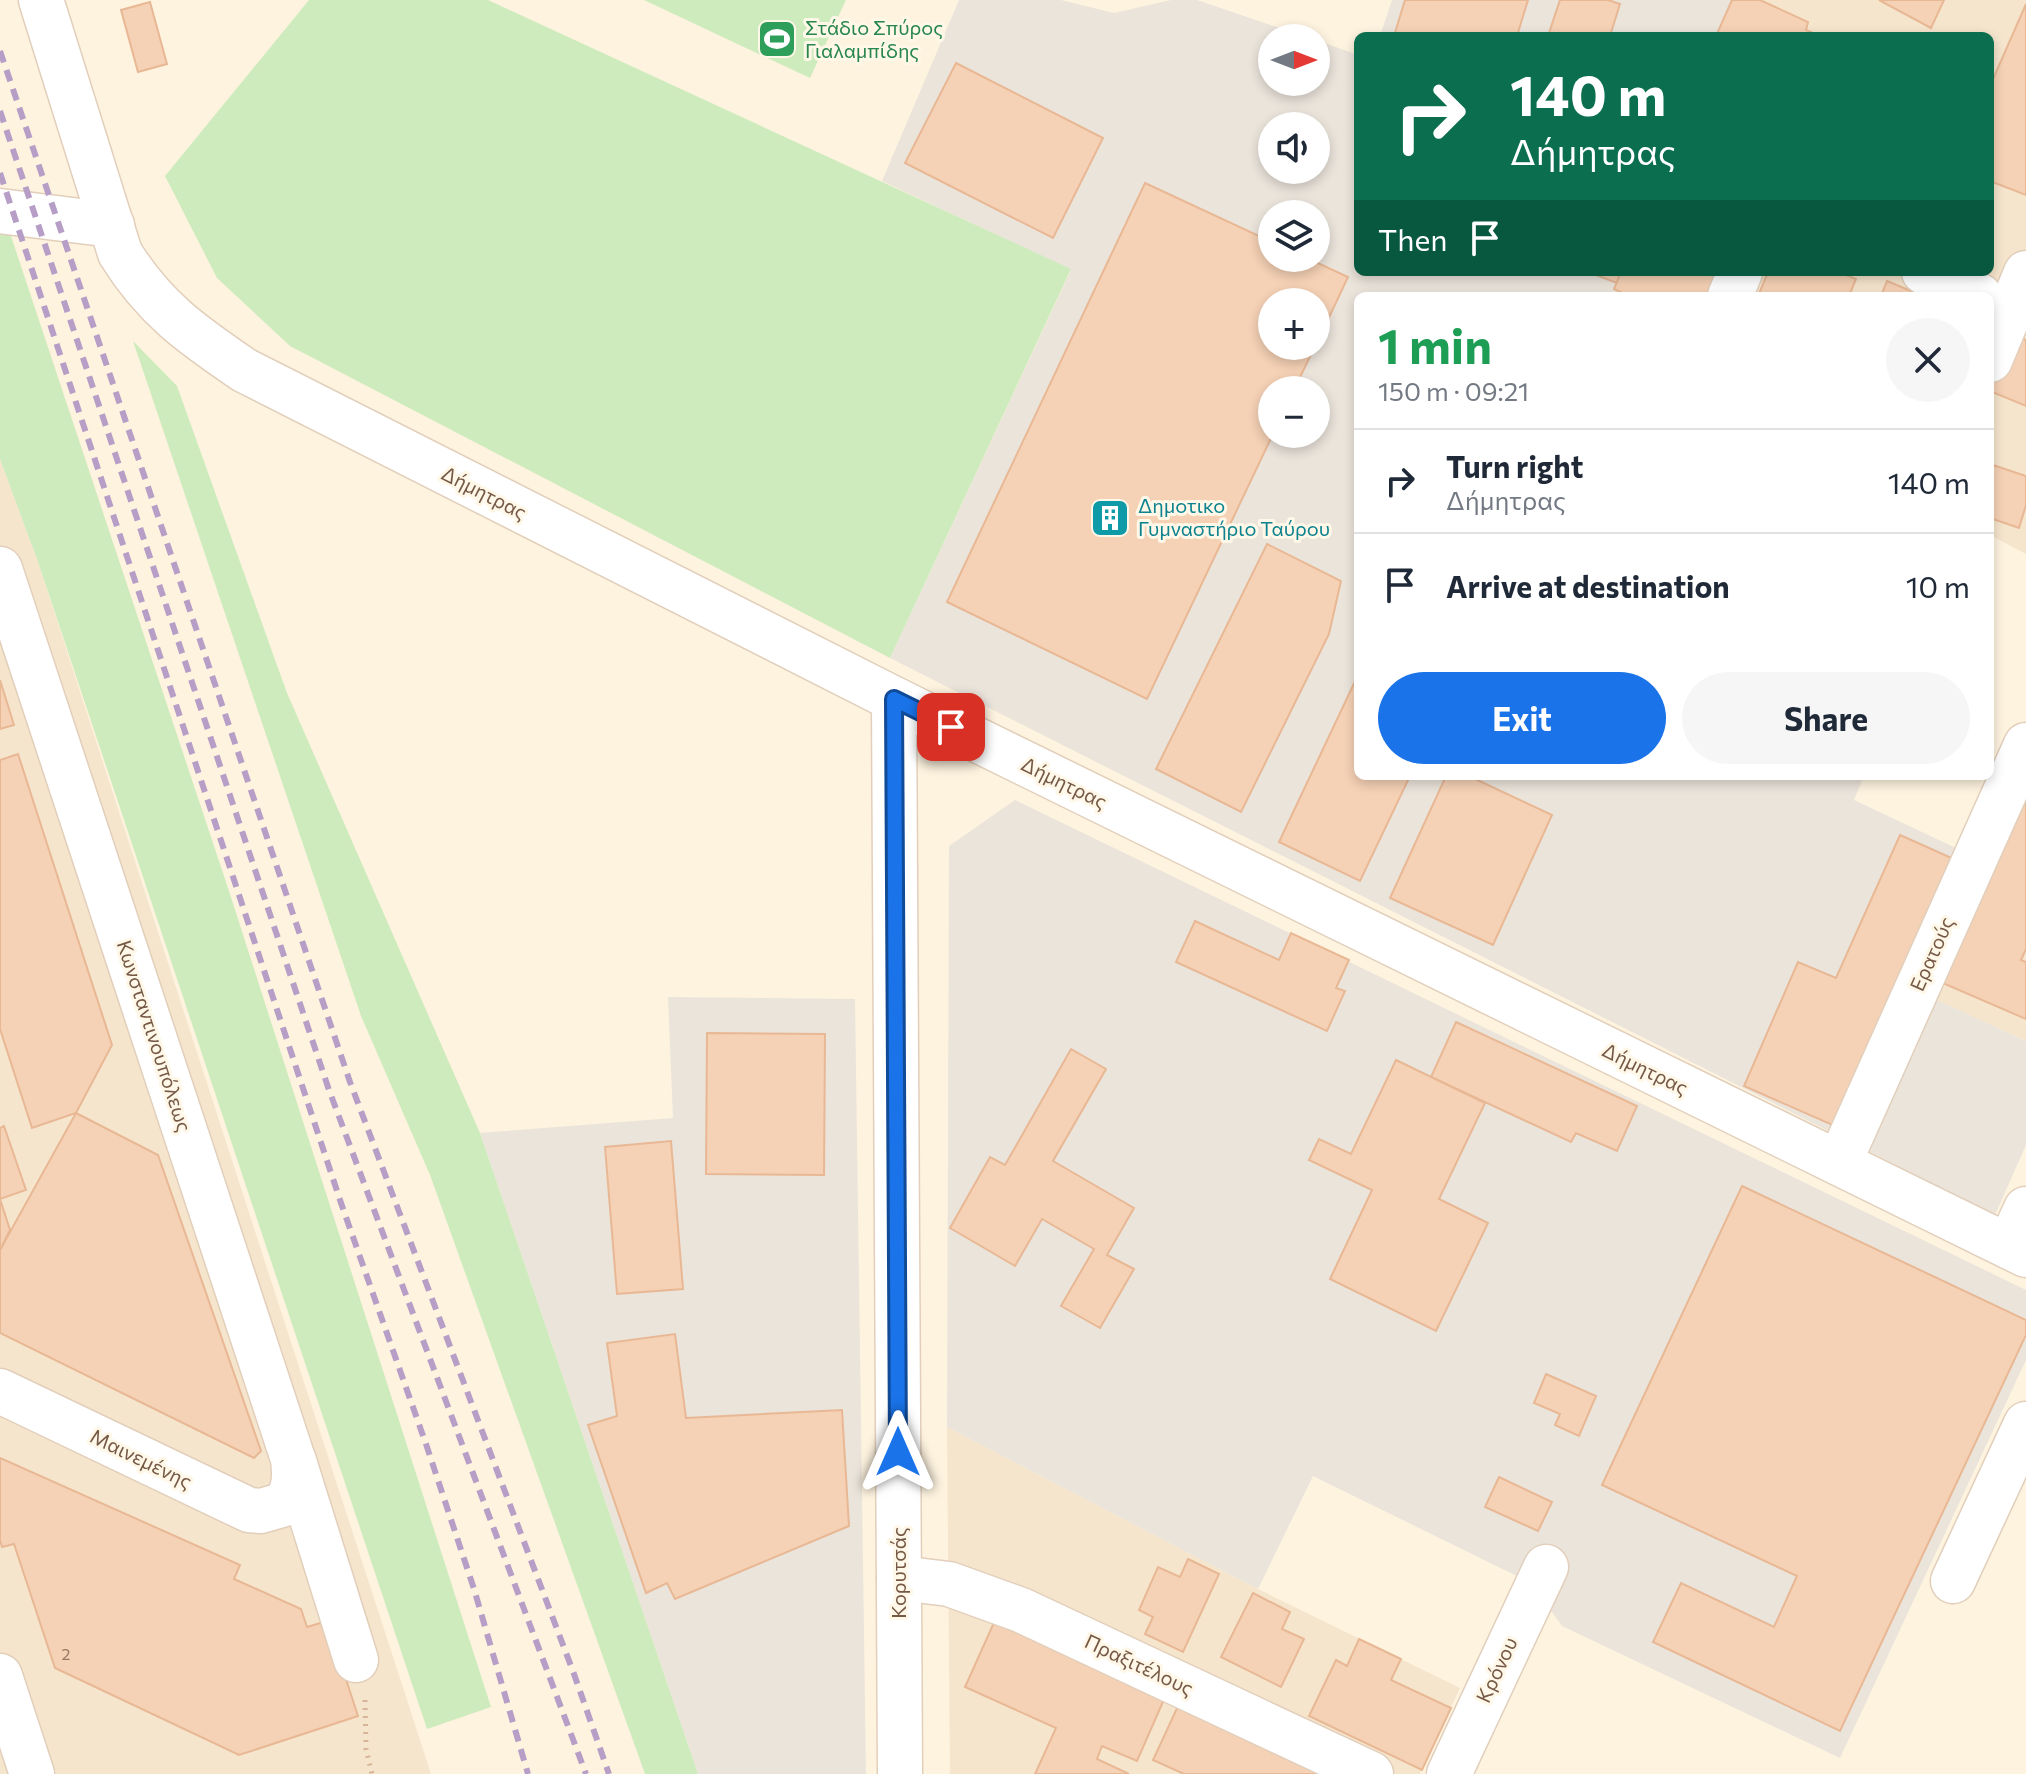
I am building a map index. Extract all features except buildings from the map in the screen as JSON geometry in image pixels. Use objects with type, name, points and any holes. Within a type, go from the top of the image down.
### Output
[{"type":"street","name":"Δήμητρας","points":[[41,0],[120,253],[139,284],[173,320],[244,370],[894,699],[1839,1163],[2020,1237]]},
{"type":"street","points":[[0,211],[112,225]]},
{"type":"street","points":[[1936,276],[1985,292]]},
{"type":"street","points":[[1994,345],[2006,299]]},
{"type":"street","name":"Κωνσταντινουπόλεως","points":[[0,569],[293,1459],[293,1491],[285,1504]]},
{"type":"street","name":"Κορυτσάς","points":[[894,699],[899,1578],[912,1771]]},
{"type":"street","name":"Ερατούς","points":[[1839,1163],[2026,745]]},
{"type":"street","name":"Μαινεμένης","points":[[0,1391],[249,1510],[261,1511],[285,1504]]},
{"type":"street","points":[[1953,1581],[2026,1424]]},
{"type":"street","points":[[293,1459],[356,1660]]},
{"type":"street","name":"Κρόνου","points":[[1449,1774],[1546,1567]]},
{"type":"street","name":"Πραξιτέλους","points":[[899,1578],[949,1584],[1021,1610],[1371,1774]]},
{"type":"street","points":[[0,1676],[32,1774]]},
{"type":"path","points":[[356,1660],[364,1684],[366,1749],[372,1774]]},
{"type":"shaded area","points":[[959,0],[1061,0],[1114,13],[1171,0],[1197,0],[1268,24],[1258,24],[1258,96],[1330,96],[1330,45],[1354,54],[1354,276],[1759,276],[1753,292],[1354,292],[1354,780],[1862,780],[1854,800],[1958,849],[1900,983],[2026,1041],[2026,1145],[1995,1215],[890,658],[1071,270],[882,181]]},
{"type":"shaded area","points":[[1392,0],[1746,0],[1730,32],[1381,32]]},
{"type":"shaded area","points":[[1746,0],[2026,0],[2026,554],[1994,537],[1994,292],[1753,292],[1759,276],[1994,276],[1994,32],[1730,32]]},
{"type":"shaded area","points":[[0,459],[38,562],[431,1774],[0,1774]]},
{"type":"shaded area","points":[[2026,780],[2026,1041],[1934,999]]},
{"type":"shaded area","points":[[1015,800],[2026,1290],[2026,1360],[1840,1758],[1562,1626],[1531,1583],[1313,1476],[1258,1589],[947,1427],[949,846]]},
{"type":"shaded area","points":[[668,997],[855,999],[866,1774],[698,1774],[480,1133],[673,1118]]},
{"type":"shaded area","points":[[947,1427],[1258,1589],[1460,1688],[1420,1774],[950,1774]]},
{"type":"green space","points":[[309,0],[488,0],[1071,269],[890,658],[290,346],[217,278],[165,176]]},
{"type":"green space","name":"Στάδιο Σπύρος Γιαλαμπίδης","points":[[644,0],[846,0],[810,78]]},
{"type":"green space","points":[[0,223],[7,224],[229,891],[491,1707],[427,1729],[38,562],[0,459]]},
{"type":"green space","points":[[133,341],[177,386],[287,693],[480,1133],[698,1774],[645,1774],[430,1175],[361,1016]]},
{"type":"railway","points":[[0,51],[350,1082],[609,1774]]},
{"type":"railway","points":[[0,111],[329,1090],[586,1774]]},
{"type":"railway","points":[[0,173],[341,1203],[474,1589],[528,1774]]},
{"type":"place","name":"Στάδιο Σπύρος Γιαλαμπίδης","points":[[777,39]]},
{"type":"place","name":"Δημοτικο Γυμναστήριο Ταύρου","points":[[1110,518]]},
{"type":"route","points":[[898,1452],[894,699],[951,727]]}]
